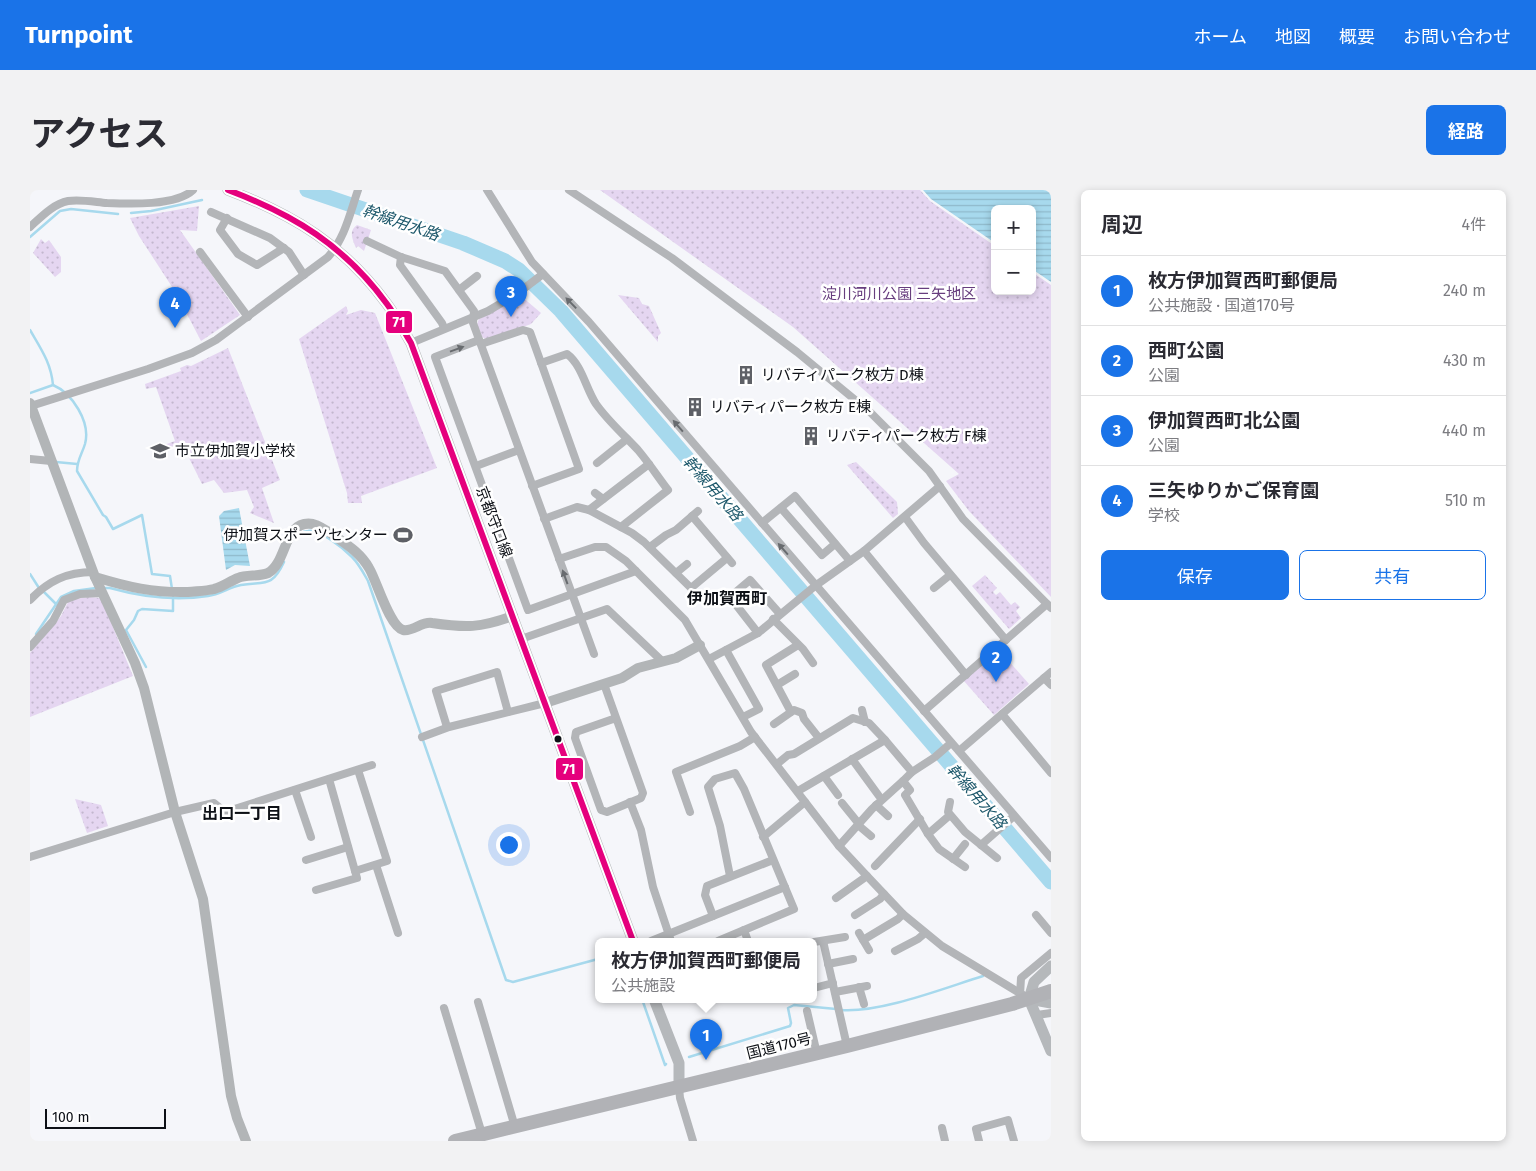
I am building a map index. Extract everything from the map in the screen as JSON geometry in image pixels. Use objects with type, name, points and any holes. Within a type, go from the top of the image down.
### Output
[{"type":"highway","name":"国道170号","points":[[455,1141],[680,1092],[1025,996],[1051,991]]},
{"type":"main road","name":"京都守口線","points":[[228,190],[298,221],[336,248],[367,278],[378,292],[388,305],[410,343],[522,639],[632,938]]},
{"type":"main road","points":[[1025,996],[1034,982],[1051,966]]},
{"type":"main road","points":[[1025,996],[1051,1003]]},
{"type":"main road","points":[[1025,996],[1047,1031],[1051,1050]]},
{"type":"main road","points":[[656,1003],[679,1063],[680,1092]]},
{"type":"street","points":[[30,227],[51,208],[67,201],[124,204],[156,202],[180,198],[188,195],[193,190]]},
{"type":"street","points":[[246,1141],[231,1096],[203,899],[175,812],[144,688],[135,663],[98,584],[30,404],[148,369],[192,353],[216,340],[328,257],[336,248],[347,226],[358,190]]},
{"type":"street","points":[[487,190],[532,262],[589,322],[959,751],[1011,819],[1051,858]]},
{"type":"street","points":[[569,190],[672,258],[797,352],[871,413],[930,471],[963,518],[1049,606],[1006,640],[924,711]]},
{"type":"street","points":[[211,212],[270,238],[290,252],[304,275]]},
{"type":"street","points":[[227,218],[220,230],[238,254],[256,265],[284,248]]},
{"type":"street","points":[[367,241],[401,257],[445,271],[474,311],[472,324],[594,654]]},
{"type":"street","points":[[200,252],[248,317]]},
{"type":"street","points":[[401,257],[400,265],[444,328]]},
{"type":"street","points":[[410,343],[488,311],[518,293],[543,274]]},
{"type":"street","points":[[458,290],[477,276]]},
{"type":"street","points":[[532,486],[579,469],[530,332],[523,330],[435,357],[528,610],[636,571]]},
{"type":"street","points":[[541,363],[567,354],[572,358],[578,366],[588,391],[598,406],[649,464],[668,490],[621,527]]},
{"type":"street","points":[[597,463],[609,459],[628,439]]},
{"type":"street","points":[[476,466],[519,450]]},
{"type":"street","points":[[30,459],[51,461]]},
{"type":"street","points":[[589,510],[649,464]]},
{"type":"street","points":[[709,659],[758,632],[815,586],[864,551],[940,486]]},
{"type":"street","points":[[596,493],[603,499]]},
{"type":"street","points":[[762,523],[795,496],[850,561]]},
{"type":"street","points":[[544,519],[577,507],[589,510],[621,527],[650,547],[691,588],[730,560],[695,514],[676,530],[650,547]]},
{"type":"street","points":[[781,508],[822,555],[835,544]]},
{"type":"street","points":[[905,517],[924,544],[1006,640]]},
{"type":"street","points":[[30,600],[46,586],[70,573],[98,584],[167,593],[214,589],[239,577],[261,575],[269,572],[276,566],[291,534],[296,528],[310,524],[318,525],[362,557],[377,583],[391,618],[401,629],[406,630],[427,622],[455,627],[479,627],[513,616]]},
{"type":"street","points":[[559,559],[595,547],[606,547],[626,561],[686,620],[756,737],[839,846],[903,914],[925,933],[942,946],[1025,996]]},
{"type":"street","points":[[864,551],[966,675]]},
{"type":"street","points":[[676,573],[687,564]]},
{"type":"street","points":[[934,588],[950,575]]},
{"type":"street","points":[[758,632],[730,597],[750,580],[780,614]]},
{"type":"street","points":[[30,648],[53,621],[64,600],[98,584]]},
{"type":"street","points":[[522,639],[608,609],[662,660]]},
{"type":"street","points":[[773,620],[813,663]]},
{"type":"street","points":[[422,737],[447,727],[545,703],[604,684],[622,678],[638,668],[662,660],[676,658],[700,645]]},
{"type":"street","points":[[791,712],[766,665],[798,645]]},
{"type":"street","points":[[726,650],[759,709],[743,717]]},
{"type":"street","points":[[447,727],[436,691],[497,672],[508,712]]},
{"type":"street","points":[[959,751],[1051,672]]},
{"type":"street","points":[[777,685],[795,674]]},
{"type":"street","points":[[1044,678],[1051,685]]},
{"type":"street","points":[[604,684],[643,793],[641,798],[607,812],[601,810],[575,738],[576,732],[616,718]]},
{"type":"street","points":[[774,724],[794,710],[802,713],[804,719],[819,738]]},
{"type":"street","points":[[862,710],[865,722]]},
{"type":"street","points":[[1002,714],[1051,773]]},
{"type":"street","points":[[777,764],[788,755],[794,754],[853,718],[869,723],[886,740],[912,772]]},
{"type":"street","points":[[690,812],[676,772],[740,746],[756,737]]},
{"type":"street","points":[[798,791],[886,740]]},
{"type":"street","points":[[839,846],[876,805],[912,772],[935,757],[951,743]]},
{"type":"street","points":[[852,759],[879,796]]},
{"type":"street","points":[[30,857],[175,812],[214,803],[225,812],[372,765]]},
{"type":"street","points":[[356,871],[387,861],[358,770]]},
{"type":"street","points":[[725,938],[794,909],[744,789],[735,773],[715,779],[708,787],[720,826],[730,876]]},
{"type":"street","points":[[824,776],[838,794]]},
{"type":"street","points":[[316,890],[358,878],[329,779]]},
{"type":"street","points":[[903,781],[910,790],[905,795],[928,834],[939,849],[966,867]]},
{"type":"street","points":[[295,790],[312,838]]},
{"type":"street","points":[[630,802],[641,830],[653,886],[670,938],[713,916],[785,887]]},
{"type":"street","points":[[763,837],[806,802]]},
{"type":"street","points":[[950,802],[948,812],[950,815],[965,832],[997,858]]},
{"type":"street","points":[[842,803],[858,825],[871,836]]},
{"type":"street","points":[[876,805],[888,816]]},
{"type":"street","points":[[928,834],[950,815]]},
{"type":"street","points":[[875,866],[920,819]]},
{"type":"street","points":[[981,845],[1011,819]]},
{"type":"street","points":[[892,836],[898,842]]},
{"type":"street","points":[[953,859],[965,844]]},
{"type":"street","points":[[306,860],[348,847]]},
{"type":"street","points":[[713,916],[705,895],[707,886],[773,860]]},
{"type":"street","points":[[376,864],[398,933]]},
{"type":"street","points":[[836,898],[867,876]]},
{"type":"street","points":[[856,915],[880,899],[884,894]]},
{"type":"street","points":[[869,950],[861,937],[898,919],[903,914]]},
{"type":"street","points":[[1036,915],[1051,933]]},
{"type":"street","points":[[744,930],[747,938]]},
{"type":"street","points":[[895,951],[918,940],[925,933]]},
{"type":"street","points":[[817,942],[845,937]]},
{"type":"street","points":[[823,941],[847,1046]]},
{"type":"street","points":[[1025,996],[1021,978],[1051,953]]},
{"type":"street","points":[[828,964],[853,959]]},
{"type":"street","points":[[817,988],[863,986],[864,1004]]},
{"type":"street","points":[[478,1002],[515,1127]]},
{"type":"street","points":[[444,1008],[482,1134]]},
{"type":"street","points":[[807,1011],[817,1054]]},
{"type":"street","points":[[1037,1015],[1051,1013]]},
{"type":"street","points":[[680,1092],[693,1141]]},
{"type":"street","points":[[979,1141],[976,1129],[1008,1120],[1014,1141]]},
{"type":"street","points":[[942,1128],[945,1141]]},
{"type":"green space","name":"淀川河川公園 三矢地区","points":[[600,190],[920,190],[930,201],[991,243],[991,295],[1036,295],[1036,275],[1051,285],[1051,597],[969,511],[946,481],[959,474],[793,327]]},
{"type":"green space","points":[[199,206],[197,231],[180,230],[240,315],[201,341],[176,293],[139,236],[130,218]]},
{"type":"green space","points":[[357,225],[371,230],[364,251],[358,246],[356,248],[353,239],[352,233]]},
{"type":"green space","points":[[41,239],[45,243],[49,240],[61,257],[61,272],[55,277],[33,253]]},
{"type":"green space","points":[[618,295],[639,298],[642,304],[649,306],[661,333],[658,336],[658,342]]},
{"type":"green space","points":[[521,296],[541,313],[531,324],[488,340],[482,337],[477,324],[479,319]]},
{"type":"green space","points":[[346,306],[348,311],[346,315],[361,310],[375,313],[437,468],[361,496],[362,503],[348,503],[347,493],[299,339]]},
{"type":"green space","points":[[228,348],[280,480],[262,488],[274,523],[250,513],[254,507],[247,490],[224,493],[214,480],[202,484],[182,444],[167,448],[164,445],[175,441],[156,387],[146,389],[145,384],[181,371],[180,368],[187,365],[191,366]]},
{"type":"green space","points":[[856,462],[897,502],[898,514],[893,518],[847,465]]},
{"type":"green space","points":[[985,575],[997,588],[993,592],[996,595],[1000,592],[1011,605],[1015,602],[1020,607],[1016,611],[1021,618],[1009,629],[972,586]]},
{"type":"green space","points":[[101,598],[133,676],[30,717],[30,653],[61,616],[68,602],[74,599]]},
{"type":"green space","points":[[998,649],[1029,684],[994,715],[963,680]]},
{"type":"green space","points":[[75,799],[101,805],[108,826],[87,833]]},
{"type":"water","points":[[923,190],[1051,190],[1051,282],[1036,272],[1036,205],[991,205],[991,240],[931,199]]},
{"type":"water","points":[[239,508],[250,566],[235,565],[226,570],[219,516],[224,511]]},
{"type":"waterway","name":"幹線用水路","points":[[307,190],[463,243],[505,261],[519,270],[561,311],[1051,882]]},
{"type":"waterway","points":[[131,213],[151,211],[202,200]]},
{"type":"waterway","points":[[30,237],[60,211],[71,209],[118,214]]},
{"type":"waterway","points":[[30,330],[48,363],[53,385]]},
{"type":"waterway","points":[[30,393],[53,385],[67,394],[73,401],[83,418],[86,435],[77,471],[113,529],[142,515],[152,574],[170,576],[172,589]]},
{"type":"waterway","points":[[56,462],[77,464]]},
{"type":"waterway","points":[[294,539],[306,531],[313,531],[325,536],[352,557],[368,581],[506,980],[513,982],[595,960]]},
{"type":"waterway","points":[[104,588],[159,597],[208,596],[241,585],[267,582],[276,576],[284,562]]},
{"type":"waterway","points":[[30,574],[39,588]]},
{"type":"waterway","points":[[36,634],[61,597],[74,591],[96,588]]},
{"type":"waterway","points":[[43,591],[57,605]]},
{"type":"waterway","points":[[146,667],[126,630],[138,611],[142,609],[173,611],[173,597]]},
{"type":"waterway","points":[[841,1010],[875,1008],[893,1004],[983,976]]},
{"type":"waterway","points":[[643,1003],[666,1064]]},
{"type":"waterway","points":[[689,1057],[790,1026],[788,1008],[794,1005],[836,1009]]},
{"type":"transit line","name":"71","points":[[228,190],[275,210],[316,234],[335,249],[371,283],[411,343],[632,938]]},
{"type":"place","name":"伊加賀西町北公園","points":[[511,317]]},
{"type":"place","name":"三矢ゆりかご保育園","points":[[175,328]]},
{"type":"place","name":"リバティパーク枚方 D棟","points":[[746,375]]},
{"type":"place","name":"リバティパーク枚方 E棟","points":[[695,407]]},
{"type":"place","name":"リバティパーク枚方 F棟","points":[[811,436]]},
{"type":"place","name":"市立伊加賀小学校","points":[[160,451]]},
{"type":"place","name":"伊加賀スポーツセンター","points":[[403,535]]},
{"type":"place","name":"西町公園","points":[[996,682]]},
{"type":"place","name":"枚方伊加賀西町郵便局","points":[[706,1060]]},
{"type":"district","name":"伊加賀西町","points":[[727,598]]},
{"type":"district","name":"出口一丁目","points":[[242,813]]}]
